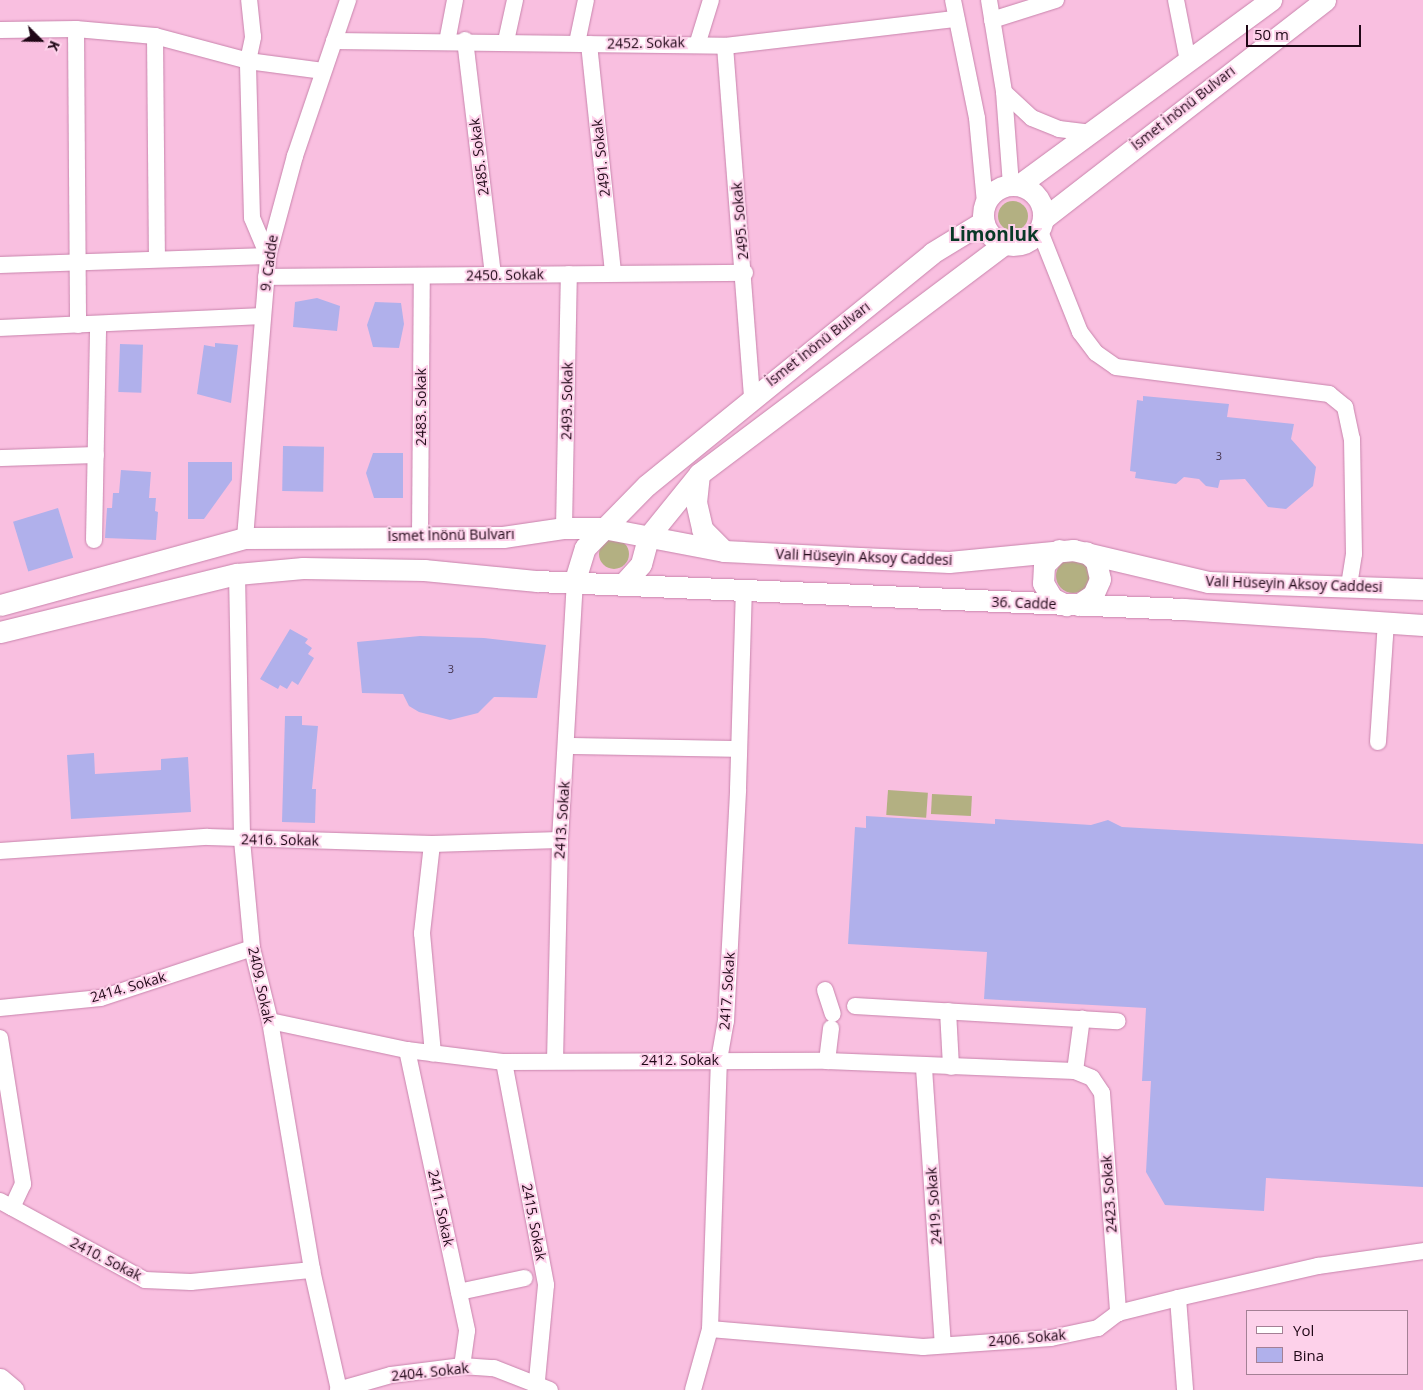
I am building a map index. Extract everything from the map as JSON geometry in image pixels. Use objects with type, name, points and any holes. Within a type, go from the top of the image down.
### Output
[{"type":"main road","points":[[1015,185],[1040,201],[1041,224],[1024,243],[1004,244],[994,240],[984,212],[996,190],[1015,185],[1094,134],[1271,0]]},
{"type":"main road","name":"İsmet İnönü Bulvarı","points":[[1041,224],[1325,0]]},
{"type":"main road","name":"İsmet İnönü Bulvarı","points":[[0,605],[245,538],[503,537],[564,528],[603,528],[752,396],[984,212]]},
{"type":"main road","points":[[0,632],[237,574],[340,569],[624,583],[641,564],[648,537],[699,474],[1004,244]]},
{"type":"main road","points":[[699,474],[696,502],[702,529],[724,551]]},
{"type":"main road","points":[[575,580],[586,548],[603,528]]},
{"type":"main road","name":"Vali Hüseyin Aksoy Caddesi","points":[[603,528],[724,551],[949,562],[1059,550],[1086,552],[1154,572],[1208,582],[1349,585],[1423,589]]},
{"type":"main road","points":[[1059,550],[1044,565],[1043,583],[1052,598],[1072,605],[1093,595],[1100,578],[1096,561],[1086,552]]},
{"type":"main road","name":"36. Cadde","points":[[624,583],[1072,605],[1423,625]]},
{"type":"main road","points":[[0,1379],[12,1390]]},
{"type":"main road","points":[[0,1384],[12,1390]]},
{"type":"street","points":[[0,265],[268,256],[252,218],[248,61],[253,37],[248,0]]},
{"type":"street","name":"9. Cadde","points":[[245,538],[261,316],[268,256],[277,212],[348,0]]},
{"type":"street","points":[[447,42],[456,0]]},
{"type":"street","points":[[506,41],[515,0]]},
{"type":"street","name":"2491. Sokak","points":[[586,0],[583,44],[613,272]]},
{"type":"street","points":[[698,42],[711,0]]},
{"type":"street","points":[[953,0],[977,118],[984,212]]},
{"type":"street","points":[[989,0],[1004,92],[1015,185]]},
{"type":"street","points":[[992,20],[1056,0]]},
{"type":"street","points":[[1176,0],[1188,61]]},
{"type":"street","name":"2452. Sokak","points":[[334,41],[447,42],[465,40],[583,44],[698,42],[725,46],[956,19]]},
{"type":"street","points":[[0,30],[76,29],[155,36],[248,61],[323,71]]},
{"type":"street","points":[[76,29],[75,261],[78,325]]},
{"type":"street","points":[[155,36],[157,259]]},
{"type":"street","name":"2485. Sokak","points":[[465,40],[493,274]]},
{"type":"street","name":"2495. Sokak","points":[[725,46],[745,273],[752,396]]},
{"type":"street","points":[[1004,92],[1032,118],[1059,129],[1094,134]]},
{"type":"street","points":[[1041,224],[1080,332],[1096,353],[1116,367],[1329,394],[1345,407],[1352,448],[1354,554],[1349,585]]},
{"type":"street","name":"2450. Sokak","points":[[266,277],[422,277],[613,272],[745,273]]},
{"type":"street","name":"2493. Sokak","points":[[564,528],[569,274]]},
{"type":"street","name":"2483. Sokak","points":[[420,536],[422,277]]},
{"type":"street","points":[[0,328],[98,325],[261,316]]},
{"type":"street","points":[[94,540],[98,325]]},
{"type":"street","points":[[0,458],[96,455]]},
{"type":"street","name":"2409. Sokak","points":[[237,574],[242,840],[252,948],[270,1022],[312,1270],[338,1390]]},
{"type":"street","name":"2413. Sokak","points":[[555,1060],[560,840],[568,746],[570,624],[575,580]]},
{"type":"street","name":"2417. Sokak","points":[[693,1390],[710,1329],[719,1060],[726,1021],[744,590]]},
{"type":"street","points":[[1378,742],[1386,623]]},
{"type":"street","points":[[568,746],[738,749]]},
{"type":"street","name":"2416. Sokak","points":[[0,851],[208,837],[242,840],[432,844],[560,840]]},
{"type":"street","points":[[432,844],[422,932],[433,1053]]},
{"type":"street","name":"2414. Sokak","points":[[0,1008],[101,998],[252,948]]},
{"type":"street","points":[[825,990],[832,1021],[827,1062]]},
{"type":"street","points":[[856,1006],[1118,1021]]},
{"type":"street","points":[[948,1011],[951,1068]]},
{"type":"street","points":[[1075,1071],[1082,1018]]},
{"type":"street","name":"2412. Sokak","points":[[270,1022],[407,1050],[504,1062],[555,1060],[827,1062],[924,1068],[1075,1071],[1092,1078]]},
{"type":"street","points":[[0,1038],[23,1184],[6,1204]]},
{"type":"street","name":"2411. Sokak","points":[[407,1050],[467,1331],[462,1366]]},
{"type":"street","name":"2415. Sokak","points":[[504,1062],[546,1286],[535,1387]]},
{"type":"street","name":"2419. Sokak","points":[[924,1068],[943,1344]]},
{"type":"street","name":"2423. Sokak","points":[[1092,1078],[1102,1093],[1118,1313]]},
{"type":"street","name":"2410. Sokak","points":[[6,1204],[145,1280],[191,1282],[312,1270]]},
{"type":"street","name":"2406. Sokak","points":[[710,1329],[922,1347],[943,1344],[1051,1338],[1098,1328],[1118,1313],[1178,1298],[1318,1266],[1423,1251]]},
{"type":"street","points":[[459,1292],[526,1278]]},
{"type":"street","points":[[1178,1298],[1185,1390]]},
{"type":"street","name":"2404. Sokak","points":[[338,1390],[391,1375],[462,1366],[494,1368],[535,1387],[550,1390]]},
{"type":"shaded area","points":[[1013,201],[1024,205],[1028,216],[1024,227],[1013,231],[1002,227],[998,216],[1002,205]]},
{"type":"shaded area","points":[[614,539],[625,543],[629,554],[625,565],[614,569],[603,565],[599,554],[603,543]]},
{"type":"shaded area","points":[[1073,559],[1080,560],[1085,564],[1089,569],[1089,583],[1085,588],[1080,592],[1073,593],[1066,592],[1061,588],[1057,583],[1056,576],[1057,569],[1061,564],[1066,560]]},
{"type":"shaded area","points":[[888,790],[928,793],[926,818],[886,815]]},
{"type":"shaded area","points":[[932,794],[972,796],[971,816],[931,814]]},
{"type":"building","points":[[317,298],[340,306],[337,331],[293,327],[295,302]]},
{"type":"building","points":[[375,302],[401,303],[404,324],[399,348],[373,347],[367,325]]},
{"type":"building","points":[[215,343],[238,345],[231,403],[197,394],[204,345],[215,347]]},
{"type":"building","points":[[120,344],[143,345],[141,393],[118,392]]},
{"type":"building","points":[[1143,396],[1229,404],[1227,417],[1294,424],[1291,439],[1316,467],[1313,486],[1286,509],[1268,507],[1245,479],[1220,480],[1218,488],[1206,486],[1199,479],[1184,477],[1176,484],[1135,478],[1136,472],[1130,471],[1134,429],[1137,400],[1143,401]]},
{"type":"building","points":[[283,446],[324,447],[323,492],[282,491]]},
{"type":"building","points":[[373,453],[403,453],[403,498],[374,498],[366,473]]},
{"type":"building","points":[[188,462],[232,462],[232,480],[204,519],[188,519]]},
{"type":"building","points":[[121,470],[151,472],[149,498],[156,498],[155,511],[158,512],[156,540],[105,538],[107,508],[112,508],[113,493],[119,493]]},
{"type":"building","points":[[58,508],[73,558],[28,571],[13,522]]},
{"type":"building","points":[[290,629],[308,639],[305,643],[312,648],[308,654],[314,658],[298,685],[292,681],[287,689],[280,685],[278,689],[260,679]]},
{"type":"building","points":[[420,636],[484,638],[546,645],[537,698],[494,697],[478,713],[450,720],[419,712],[409,706],[403,694],[362,693],[357,642]]},
{"type":"building","points":[[285,716],[302,716],[302,725],[318,726],[312,789],[316,789],[315,823],[282,822]]},
{"type":"building","points":[[94,753],[95,774],[161,770],[161,759],[188,757],[191,812],[71,819],[67,755]]},
{"type":"building","points":[[866,816],[995,824],[995,819],[1091,825],[1108,820],[1122,827],[1423,844],[1423,1187],[1266,1178],[1264,1211],[1165,1205],[1146,1172],[1151,1081],[1142,1081],[1146,1008],[984,999],[987,952],[848,944],[855,827],[866,828]]},
{"type":"district","name":"Limonluk","points":[[994,235]]}]
